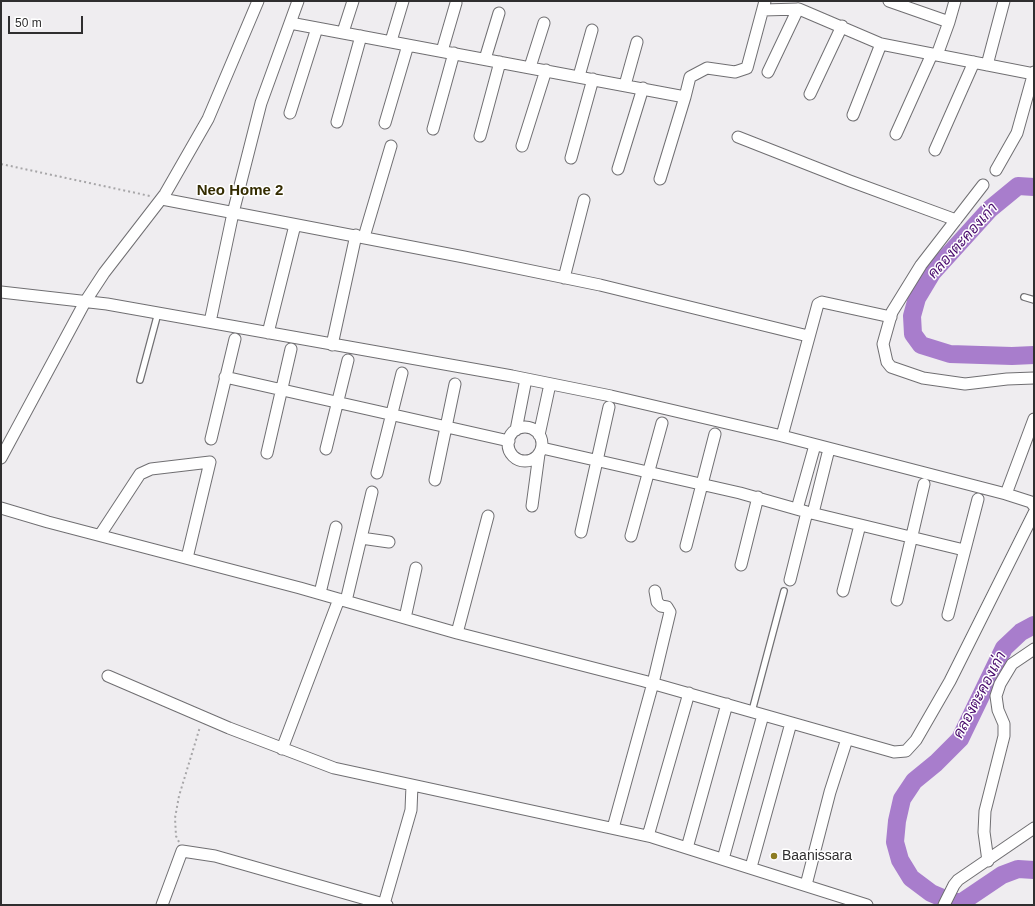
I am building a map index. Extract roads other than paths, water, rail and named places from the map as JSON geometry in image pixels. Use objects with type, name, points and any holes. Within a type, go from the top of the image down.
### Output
[{"type":"street","points":[[1,458],[85,302],[104,273],[162,199],[208,120],[258,1]]},
{"type":"street","points":[[210,322],[233,213],[261,103],[298,1]]},
{"type":"street","points":[[343,32],[353,1]]},
{"type":"street","points":[[391,42],[403,1]]},
{"type":"street","points":[[889,1],[906,4],[949,22]]},
{"type":"street","points":[[896,134],[935,55],[949,22],[955,1]]},
{"type":"street","points":[[987,65],[1004,1]]},
{"type":"street","points":[[442,51],[456,3]]},
{"type":"street","points":[[660,180],[690,78],[707,68],[735,72],[747,68],[764,5],[798,9],[842,26],[881,44],[1034,73],[1017,133],[996,170]]},
{"type":"street","points":[[768,72],[798,9]]},
{"type":"street","points":[[485,59],[499,13]]},
{"type":"street","points":[[290,23],[684,96]]},
{"type":"street","points":[[530,67],[544,23]]},
{"type":"street","points":[[810,94],[842,26]]},
{"type":"street","points":[[290,113],[317,28]]},
{"type":"street","points":[[579,76],[592,30]]},
{"type":"street","points":[[337,122],[361,36]]},
{"type":"street","points":[[625,85],[637,42]]},
{"type":"street","points":[[853,115],[881,44]]},
{"type":"street","points":[[385,123],[408,45]]},
{"type":"street","points":[[433,129],[454,53]]},
{"type":"street","points":[[480,136],[500,62]]},
{"type":"street","points":[[936,150],[974,62]]},
{"type":"street","points":[[522,146],[546,70]]},
{"type":"street","points":[[570,158],[593,79]]},
{"type":"street","points":[[618,169],[643,88]]},
{"type":"street","points":[[738,137],[850,181],[956,220]]},
{"type":"street","points":[[332,345],[360,236],[391,146]]},
{"type":"street","points":[[983,185],[921,265],[891,317],[883,344],[887,362],[891,367],[923,378],[965,384],[1007,379],[1034,378]]},
{"type":"street","points":[[162,199],[360,236],[564,278],[717,312],[808,336]]},
{"type":"street","points":[[564,278],[584,200]]},
{"type":"street","points":[[268,333],[295,225]]},
{"type":"street","points":[[1,292],[85,302],[158,313],[526,379],[782,436],[1006,494],[1031,502],[1034,506]]},
{"type":"street","points":[[782,436],[808,336],[818,304],[822,302],[891,317]]},
{"type":"street","points":[[211,439],[235,339]]},
{"type":"street","points":[[267,453],[291,349]]},
{"type":"street","points":[[326,449],[348,360]]},
{"type":"street","points":[[377,473],[393,415],[402,373]]},
{"type":"street","points":[[225,377],[509,441]]},
{"type":"street","points":[[526,379],[516,430],[509,441],[511,454],[516,458],[528,461],[540,451],[596,460],[758,497],[860,525],[964,550]]},
{"type":"street","points":[[435,480],[455,384]]},
{"type":"street","points":[[532,506],[540,451],[539,435],[550,384]]},
{"type":"street","points":[[581,532],[608,407]]},
{"type":"street","points":[[1006,494],[1034,419]]},
{"type":"street","points":[[631,536],[650,472],[662,424]]},
{"type":"street","points":[[516,430],[528,428],[539,435]]},
{"type":"street","points":[[686,546],[715,434]]},
{"type":"street","points":[[790,580],[806,511],[815,445]]},
{"type":"street","points":[[806,511],[829,449]]},
{"type":"street","points":[[100,535],[140,474],[151,469],[210,462],[187,558]]},
{"type":"street","points":[[897,600],[924,484]]},
{"type":"street","points":[[282,749],[343,600],[361,538],[372,492]]},
{"type":"street","points":[[741,564],[758,497]]},
{"type":"street","points":[[948,615],[978,499]]},
{"type":"street","points":[[1,508],[48,522],[320,593],[457,633],[653,683],[894,752],[906,751],[916,740],[950,681],[1034,513]]},
{"type":"street","points":[[457,633],[488,516]]},
{"type":"street","points":[[843,591],[860,525]]},
{"type":"street","points":[[320,593],[336,527]]},
{"type":"street","points":[[361,538],[389,542]]},
{"type":"street","points":[[406,618],[416,568]]},
{"type":"street","points":[[613,828],[653,683],[670,612],[667,607],[661,606],[657,602],[655,591]]},
{"type":"street","points":[[988,861],[984,832],[985,810],[1004,736],[1004,724],[998,710],[996,696],[1000,684],[1012,664],[1034,649]]},
{"type":"street","points":[[108,676],[203,717],[334,768],[648,836],[751,867],[867,905]]},
{"type":"street","points":[[648,836],[688,693]]},
{"type":"street","points":[[687,848],[727,704]]},
{"type":"street","points":[[723,859],[763,715]]},
{"type":"street","points":[[751,867],[791,723]]},
{"type":"street","points":[[806,885],[830,792],[847,739]]},
{"type":"street","points":[[162,905],[182,851],[215,856],[386,905],[410,810],[412,785]]},
{"type":"street","points":[[944,905],[954,885],[1034,828]]},
{"type":"lane","points":[[1024,297],[1034,300]]},
{"type":"lane","points":[[140,380],[158,313]]},
{"type":"lane","points":[[752,711],[784,591]]},
{"type":"waterway","name":"คลองตะคองเก่า","points":[[1034,187],[1018,186],[990,209],[932,273],[917,298],[912,316],[913,334],[921,345],[950,354],[1012,356],[1034,355]]},
{"type":"waterway","name":"คลองตะคองเก่า","points":[[1034,625],[1021,632],[1004,648],[960,739],[936,763],[914,781],[902,799],[897,821],[895,842],[900,860],[911,878],[931,893],[952,902],[962,902],[1002,875],[1018,869],[1034,870]]},
{"type":"place","name":"Baanissara","points":[[774,856]]},
{"type":"district","name":"Neo Home 2","points":[[240,191]]}]
